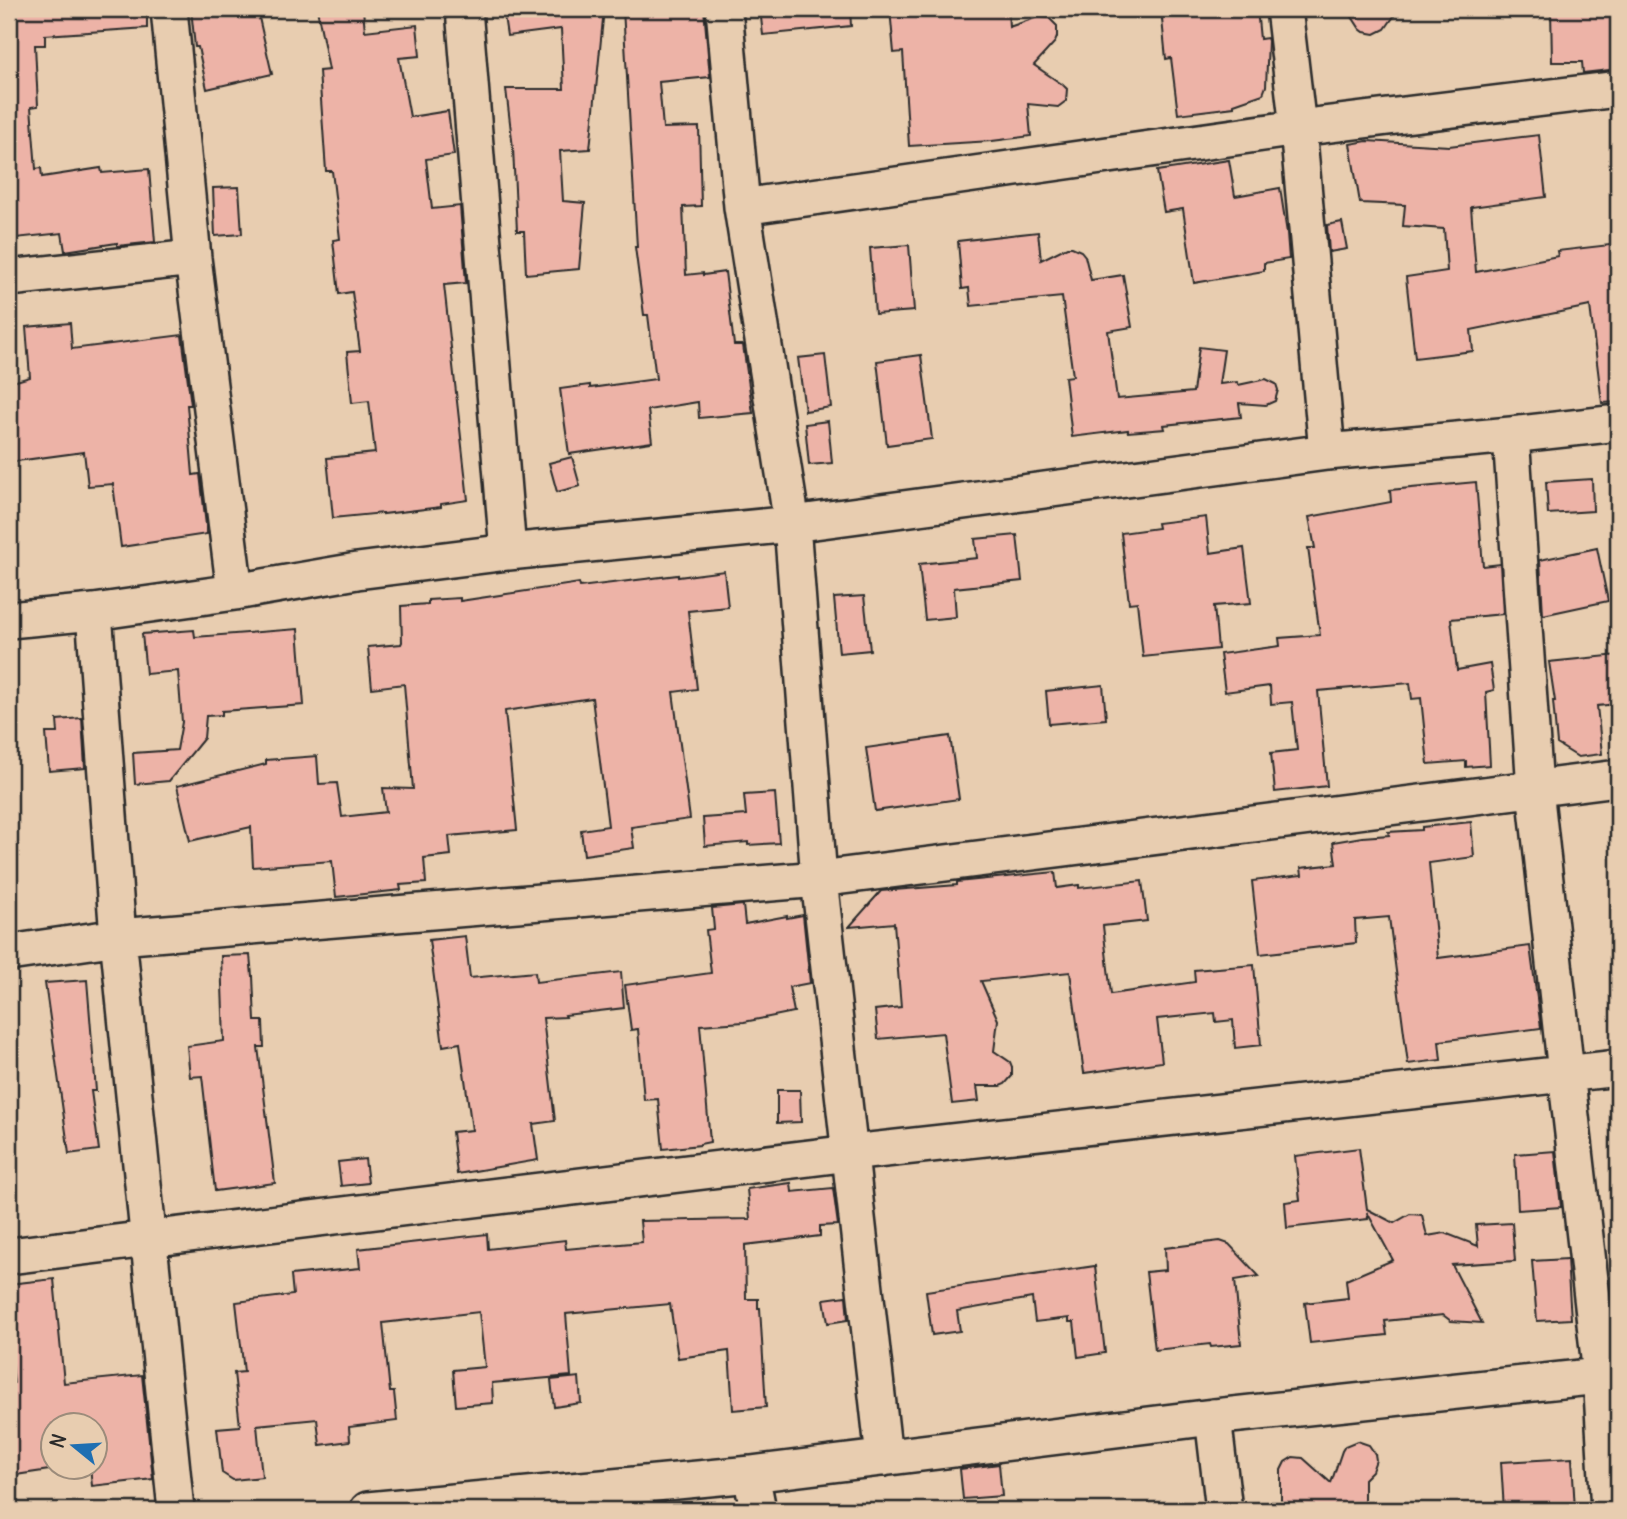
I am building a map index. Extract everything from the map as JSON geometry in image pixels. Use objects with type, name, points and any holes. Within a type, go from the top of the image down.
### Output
[{"type":"street","points":[[169,9],[193,258],[235,592]]},
{"type":"street","points":[[464,9],[508,552]]},
{"type":"street","points":[[724,9],[741,207],[792,524],[819,878],[884,1458]]},
{"type":"street","points":[[1284,9],[1298,128],[1327,452]]},
{"type":"street","points":[[741,207],[1298,128],[1618,89]]},
{"type":"street","points":[[9,278],[193,258]]},
{"type":"street","points":[[9,620],[93,612],[357,571],[508,552],[792,524],[1327,452],[1618,423]]},
{"type":"street","points":[[1511,435],[1535,789],[1566,1073],[1610,1375],[1609,1510]]},
{"type":"street","points":[[93,612],[118,937],[176,1510]]},
{"type":"street","points":[[9,953],[118,937],[819,878],[1618,778]]},
{"type":"street","points":[[9,1256],[850,1153],[1618,1068]]},
{"type":"street","points":[[368,1510],[751,1474],[1213,1416],[1610,1375]]},
{"type":"street","points":[[1213,1416],[1224,1510]]},
{"type":"street","points":[[751,1474],[758,1510]]},
{"type":"building","points":[[9,9],[147,9],[147,28],[45,35],[45,45],[35,45],[38,106],[31,107],[36,169],[41,168],[42,177],[101,168],[102,173],[149,169],[155,242],[117,246],[117,243],[65,251],[62,233],[16,238],[9,171]]},
{"type":"building","points":[[191,9],[257,9],[272,74],[207,89],[198,47],[195,47]]},
{"type":"building","points":[[317,9],[363,9],[365,31],[417,25],[420,56],[399,58],[410,117],[448,111],[454,155],[426,159],[432,209],[460,206],[466,283],[444,285],[468,500],[441,504],[441,507],[333,518],[327,458],[375,453],[369,401],[352,403],[347,352],[360,351],[352,292],[339,294],[333,240],[340,239],[332,171],[326,171],[319,71],[329,70]]},
{"type":"building","points":[[503,9],[604,9],[590,149],[560,151],[563,201],[585,203],[579,269],[526,274],[524,231],[517,231],[513,148],[506,89],[564,89],[561,29],[507,36]]},
{"type":"building","points":[[623,9],[704,9],[710,77],[659,82],[663,128],[699,127],[701,206],[683,207],[686,275],[725,272],[734,345],[743,345],[753,413],[699,418],[698,402],[648,410],[652,442],[569,454],[560,389],[590,385],[590,388],[656,379],[648,315],[644,315],[635,247]]},
{"type":"building","points":[[760,9],[850,9],[851,26],[763,35]]},
{"type":"building","points":[[890,9],[914,9],[915,16],[1008,9],[1009,27],[1038,17],[1049,18],[1057,26],[1057,37],[1034,65],[1067,89],[1066,101],[1058,107],[1028,104],[1031,136],[909,146],[903,52],[894,53]]},
{"type":"building","points":[[1161,9],[1257,9],[1260,39],[1267,38],[1268,41],[1266,86],[1263,94],[1234,104],[1234,107],[1178,114],[1171,58],[1166,59]]},
{"type":"building","points":[[1347,9],[1399,9],[1385,29],[1375,34],[1360,29]]},
{"type":"building","points":[[1551,9],[1618,9],[1618,69],[1583,73],[1582,62],[1552,62]]},
{"type":"building","points":[[1539,135],[1546,197],[1471,207],[1476,272],[1558,256],[1557,251],[1618,244],[1618,402],[1602,403],[1590,306],[1471,330],[1473,351],[1415,358],[1406,277],[1447,271],[1444,229],[1403,226],[1405,205],[1360,203],[1350,144],[1367,141],[1449,146]]},
{"type":"building","points":[[1229,160],[1235,196],[1280,188],[1289,259],[1264,263],[1264,271],[1194,283],[1183,209],[1164,212],[1157,171]]},
{"type":"building","points":[[239,187],[242,234],[215,236],[213,188]]},
{"type":"building","points":[[1342,222],[1347,249],[1329,252],[1327,225]]},
{"type":"building","points":[[1038,232],[1041,260],[1072,247],[1085,256],[1091,280],[1123,275],[1132,327],[1108,331],[1117,399],[1193,392],[1199,347],[1224,350],[1219,384],[1237,382],[1238,385],[1266,379],[1276,384],[1278,390],[1275,401],[1266,405],[1239,403],[1241,417],[1164,425],[1165,429],[1128,430],[1072,437],[1065,377],[1073,376],[1062,297],[971,306],[969,288],[962,289],[958,241]]},
{"type":"building","points":[[909,245],[914,311],[875,314],[870,248]]},
{"type":"building","points":[[70,323],[72,349],[182,335],[191,405],[187,405],[193,475],[200,474],[207,534],[121,547],[113,484],[88,486],[84,452],[9,462],[9,383],[30,377],[26,327]]},
{"type":"building","points":[[825,355],[831,407],[805,411],[798,358]]},
{"type":"building","points":[[921,355],[932,439],[887,445],[877,361]]},
{"type":"building","points":[[828,421],[832,463],[809,465],[805,424]]},
{"type":"building","points":[[572,457],[580,486],[557,492],[549,463]]},
{"type":"building","points":[[1592,479],[1593,511],[1548,514],[1546,482]]},
{"type":"building","points":[[1476,482],[1483,566],[1500,564],[1503,614],[1451,619],[1457,670],[1490,664],[1494,690],[1486,692],[1490,765],[1466,767],[1466,761],[1428,764],[1421,698],[1412,699],[1410,683],[1318,691],[1327,786],[1275,792],[1271,753],[1297,750],[1292,702],[1271,704],[1270,686],[1225,692],[1220,654],[1280,646],[1279,638],[1320,635],[1308,548],[1315,548],[1309,517],[1391,502],[1390,490]]},
{"type":"building","points":[[1206,517],[1210,553],[1244,548],[1251,603],[1214,606],[1218,649],[1143,657],[1137,602],[1129,603],[1121,533],[1158,528],[1157,523]]},
{"type":"building","points":[[1017,535],[1022,581],[954,588],[956,617],[925,620],[919,564],[977,558],[975,539]]},
{"type":"building","points":[[1597,548],[1608,601],[1543,615],[1540,560]]},
{"type":"building","points":[[724,571],[728,607],[688,611],[697,689],[673,692],[690,819],[631,827],[634,848],[584,855],[581,830],[608,826],[592,698],[505,711],[517,830],[449,836],[451,855],[424,858],[426,883],[400,885],[401,890],[336,897],[332,861],[253,867],[251,827],[190,841],[177,786],[266,764],[266,760],[317,756],[319,784],[337,783],[342,817],[386,812],[383,788],[413,789],[404,684],[372,688],[368,647],[401,644],[401,606],[428,604],[428,600],[460,598],[460,601],[579,583],[580,587]]},
{"type":"building","points":[[864,596],[870,650],[839,653],[834,598]]},
{"type":"building","points":[[298,629],[304,705],[222,711],[222,715],[206,716],[204,738],[169,781],[135,784],[133,753],[177,750],[182,722],[178,671],[146,674],[142,634],[194,630],[195,637]]},
{"type":"building","points":[[1618,655],[1618,704],[1597,706],[1602,754],[1578,757],[1557,744],[1555,701],[1549,662]]},
{"type":"building","points":[[1103,685],[1106,719],[1049,724],[1046,691]]},
{"type":"building","points":[[82,718],[85,768],[49,771],[46,733],[58,733],[57,720]]},
{"type":"building","points":[[950,736],[959,799],[875,811],[866,748]]},
{"type":"building","points":[[775,793],[779,843],[748,845],[748,842],[705,846],[703,818],[746,815],[744,795]]},
{"type":"building","points":[[1471,822],[1474,857],[1429,863],[1438,958],[1530,946],[1541,1028],[1439,1041],[1441,1060],[1408,1064],[1389,917],[1355,920],[1356,943],[1260,954],[1252,881],[1302,875],[1301,868],[1336,864],[1333,842]]},
{"type":"building","points":[[1055,872],[1057,888],[1142,881],[1147,921],[1103,926],[1111,994],[1195,982],[1194,970],[1254,965],[1261,1045],[1235,1048],[1233,1020],[1216,1022],[1215,1013],[1157,1019],[1162,1062],[1084,1073],[1070,972],[981,981],[998,1020],[994,1051],[1010,1062],[1012,1076],[1000,1086],[977,1086],[979,1101],[952,1104],[943,1033],[878,1039],[875,1010],[901,1007],[894,923],[849,927],[881,891],[957,885],[957,882]]},
{"type":"building","points":[[743,905],[745,924],[803,915],[810,983],[789,987],[794,1012],[744,1022],[700,1025],[710,1142],[663,1149],[658,1099],[644,1100],[638,1029],[631,1030],[625,985],[711,973],[706,930],[714,929],[712,908]]},
{"type":"building","points":[[465,936],[470,978],[535,972],[536,982],[621,972],[624,1008],[543,1018],[555,1121],[533,1124],[538,1160],[457,1174],[452,1132],[472,1130],[460,1043],[443,1046],[429,940]]},
{"type":"building","points":[[250,955],[255,1021],[263,1021],[264,1047],[258,1047],[275,1183],[215,1191],[202,1076],[190,1077],[187,1046],[224,1041],[221,956]]},
{"type":"building","points":[[87,980],[96,1091],[91,1091],[99,1150],[69,1154],[45,983]]},
{"type":"building","points":[[777,1090],[800,1090],[801,1122],[777,1123]]},
{"type":"building","points":[[1359,1148],[1367,1209],[1394,1223],[1410,1214],[1422,1215],[1427,1236],[1445,1233],[1478,1246],[1476,1225],[1512,1223],[1515,1261],[1452,1265],[1482,1323],[1451,1321],[1443,1315],[1385,1321],[1387,1335],[1310,1343],[1305,1303],[1348,1298],[1346,1280],[1393,1260],[1367,1212],[1368,1219],[1287,1228],[1285,1202],[1300,1200],[1295,1156]]},
{"type":"building","points":[[1555,1151],[1561,1207],[1518,1210],[1515,1154]]},
{"type":"building","points":[[365,1159],[368,1183],[341,1186],[338,1162]]},
{"type":"building","points":[[791,1183],[792,1192],[833,1188],[838,1225],[820,1226],[820,1236],[745,1245],[746,1299],[758,1299],[760,1308],[766,1407],[733,1410],[729,1351],[678,1358],[670,1304],[566,1314],[571,1376],[492,1383],[493,1403],[456,1406],[453,1370],[485,1367],[479,1312],[383,1323],[390,1392],[394,1392],[397,1421],[349,1427],[350,1441],[320,1445],[317,1419],[257,1425],[262,1477],[233,1480],[222,1473],[217,1428],[240,1426],[234,1373],[244,1372],[236,1302],[293,1295],[291,1275],[360,1268],[358,1249],[487,1234],[488,1249],[565,1240],[566,1249],[642,1242],[640,1221],[750,1219],[747,1189]]},
{"type":"building","points":[[1220,1241],[1229,1244],[1259,1276],[1235,1280],[1241,1344],[1211,1347],[1210,1344],[1155,1350],[1146,1272],[1166,1270],[1165,1248]]},
{"type":"building","points":[[1567,1259],[1571,1319],[1537,1321],[1532,1261]]},
{"type":"building","points":[[1095,1266],[1105,1353],[1078,1357],[1074,1322],[1069,1322],[1069,1318],[1035,1322],[1032,1298],[957,1311],[960,1331],[932,1335],[926,1291]]},
{"type":"building","points":[[54,1279],[64,1383],[142,1375],[153,1479],[92,1486],[91,1480],[108,1480],[108,1410],[38,1410],[38,1472],[9,1476],[9,1384],[14,1383],[9,1332],[9,1284]]},
{"type":"building","points":[[846,1296],[848,1320],[828,1323],[824,1299]]},
{"type":"building","points":[[579,1377],[581,1403],[554,1407],[551,1380]]},
{"type":"building","points":[[1357,1441],[1369,1445],[1376,1460],[1372,1471],[1364,1479],[1364,1510],[1281,1510],[1281,1470],[1285,1462],[1293,1457],[1303,1458],[1331,1483],[1345,1446]]},
{"type":"building","points":[[1572,1458],[1575,1510],[1504,1510],[1501,1462]]},
{"type":"building","points":[[999,1464],[1002,1496],[963,1499],[960,1469]]}]
